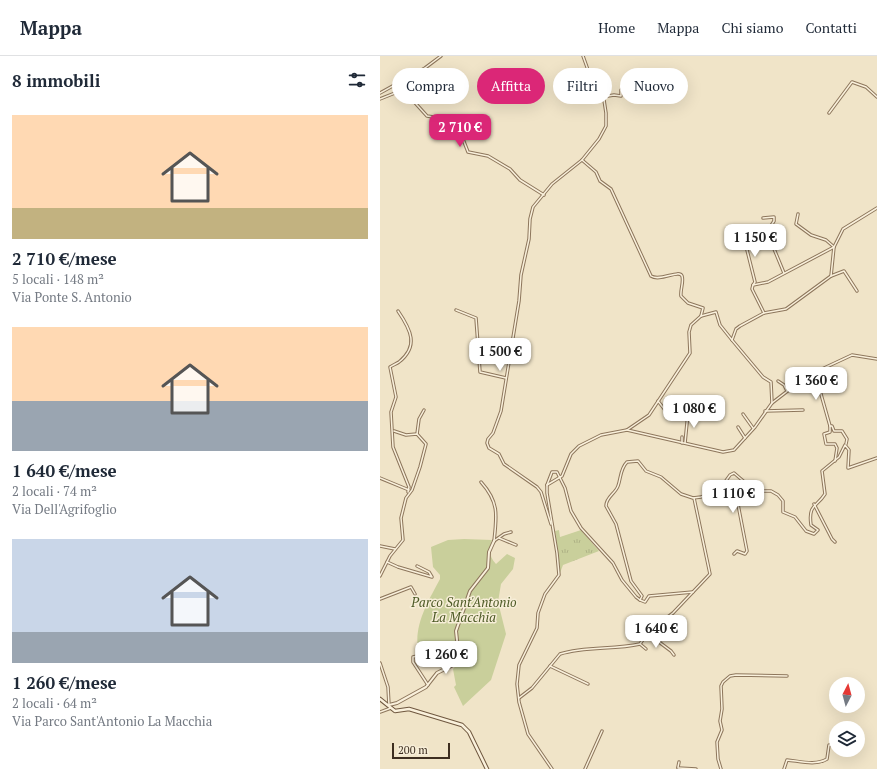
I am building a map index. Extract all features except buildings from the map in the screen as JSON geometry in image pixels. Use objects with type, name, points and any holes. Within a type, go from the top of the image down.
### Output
[{"type":"main road","points":[[380,699],[396,711],[409,709],[462,725],[469,732],[487,769]]},
{"type":"street","points":[[380,93],[425,68],[441,56]]},
{"type":"street","points":[[583,56],[587,68]]},
{"type":"street","points":[[829,113],[852,82],[866,87],[877,97]]},
{"type":"street","points":[[380,99],[402,92],[408,95],[427,116],[440,118],[462,134],[468,152],[494,159],[510,169],[520,180],[544,195]]},
{"type":"street","points":[[552,526],[541,492],[537,486],[504,464],[499,454],[489,448],[487,443],[488,439],[493,433],[501,411],[519,301],[520,275],[529,239],[530,219],[533,207],[552,184],[582,160],[600,138],[606,126],[606,113],[604,104]]},
{"type":"street","points":[[582,160],[596,172],[600,181],[611,189],[651,276],[660,279],[677,273],[680,274],[682,277],[681,296],[688,303],[702,308],[701,316]]},
{"type":"street","points":[[831,276],[834,248],[843,229],[877,208]]},
{"type":"street","points":[[798,214],[796,224],[812,235],[826,240],[834,248]]},
{"type":"street","points":[[763,218],[774,217],[774,221],[767,232],[784,273]]},
{"type":"street","points":[[742,230],[755,282],[752,289],[764,313]]},
{"type":"street","points":[[754,285],[768,282],[834,248]]},
{"type":"street","points":[[732,340],[736,329],[740,326],[764,313],[786,309],[831,276],[844,271],[857,291]]},
{"type":"street","points":[[456,310],[476,318],[480,372],[506,378]]},
{"type":"street","points":[[380,576],[395,549],[403,540],[404,533],[400,518],[409,490],[393,449],[391,412],[396,397],[390,367],[408,353],[412,343],[410,333],[398,311]]},
{"type":"street","points":[[547,485],[558,476],[562,476],[571,454],[579,446],[601,435],[627,430],[646,418],[690,353],[689,332],[692,325],[701,316],[716,312],[720,325],[763,377],[771,382],[772,402]]},
{"type":"street","points":[[627,430],[723,452],[734,450],[753,428],[772,402],[807,376],[852,355],[877,359]]},
{"type":"street","points":[[815,373],[830,426],[830,432],[824,434],[824,441],[826,444],[835,444],[837,448],[835,461]]},
{"type":"street","points":[[778,381],[784,385],[787,392]]},
{"type":"street","points":[[658,401],[665,410]]},
{"type":"street","points":[[408,492],[412,488],[426,444],[417,434],[419,419],[424,410]]},
{"type":"street","points":[[765,411],[803,410]]},
{"type":"street","points":[[685,443],[688,413]]},
{"type":"street","points":[[743,414],[753,428]]},
{"type":"street","points":[[734,554],[737,551],[745,554],[747,551],[736,494],[753,489],[771,491],[778,495],[783,501],[783,512],[795,517],[806,531],[814,534],[818,531],[811,523],[814,504],[825,494],[821,474],[823,470],[835,461],[846,445],[847,439],[842,431],[834,431],[832,426],[830,426]]},
{"type":"street","points":[[738,427],[745,438]]},
{"type":"street","points":[[393,431],[406,435],[417,434]]},
{"type":"street","points":[[682,437],[682,443]]},
{"type":"street","points":[[846,445],[850,455],[848,468],[877,458]]},
{"type":"street","points":[[640,600],[642,596],[633,584],[630,577],[616,524],[606,506],[607,500],[618,486],[624,465],[629,461],[636,461],[646,471],[661,476],[684,496],[694,498],[720,490],[732,474],[753,489]]},
{"type":"street","points":[[552,769],[528,734],[517,684],[519,665],[537,628],[538,613],[545,594],[559,575],[547,485],[552,472],[556,472],[565,488],[571,511],[581,528],[613,563],[622,580],[636,597],[645,602],[649,596],[693,592]]},
{"type":"street","points":[[380,478],[409,490]]},
{"type":"street","points":[[380,712],[428,686],[437,673],[455,664],[459,658],[456,631],[470,591],[488,568],[489,552],[494,541],[496,523],[494,502],[491,494],[481,482]]},
{"type":"street","points":[[519,698],[532,688],[557,656],[566,652],[600,647],[623,647],[640,644],[647,633],[673,613],[710,574],[694,498]]},
{"type":"street","points":[[814,504],[835,542]]},
{"type":"street","points":[[494,541],[504,534],[511,532]]},
{"type":"street","points":[[499,538],[516,545]]},
{"type":"street","points":[[380,546],[395,549]]},
{"type":"street","points":[[387,562],[398,567],[432,577],[429,572],[417,566]]},
{"type":"street","points":[[380,599],[411,587],[415,594]]},
{"type":"street","points":[[647,633],[671,651],[674,655]]},
{"type":"street","points":[[640,644],[646,649]]},
{"type":"street","points":[[428,686],[412,662],[413,657],[426,654],[447,668]]},
{"type":"street","points":[[380,663],[388,684],[390,706]]},
{"type":"street","points":[[550,666],[588,684]]},
{"type":"street","points":[[721,769],[718,760],[718,742],[722,730],[720,720],[722,709],[721,686],[723,682],[730,676],[736,675],[787,676]]},
{"type":"street","points":[[585,769],[602,731]]},
{"type":"street","points":[[784,769],[787,760],[826,761],[829,745]]},
{"type":"street","points":[[679,762],[677,768],[696,769]]},
{"type":"green space","points":[[559,530],[560,537],[581,530],[599,551],[563,565],[560,573],[555,531]]},
{"type":"green space","name":"Parco Sant'Antonio La Macchia","points":[[448,540],[492,540],[490,553],[496,564],[507,554],[515,558],[513,569],[501,584],[498,602],[506,634],[491,680],[463,706],[454,687],[456,685],[453,669],[460,661],[461,651],[454,644],[450,645],[440,656],[418,649],[417,640],[423,612],[440,579],[440,575],[433,567],[431,547]]}]
